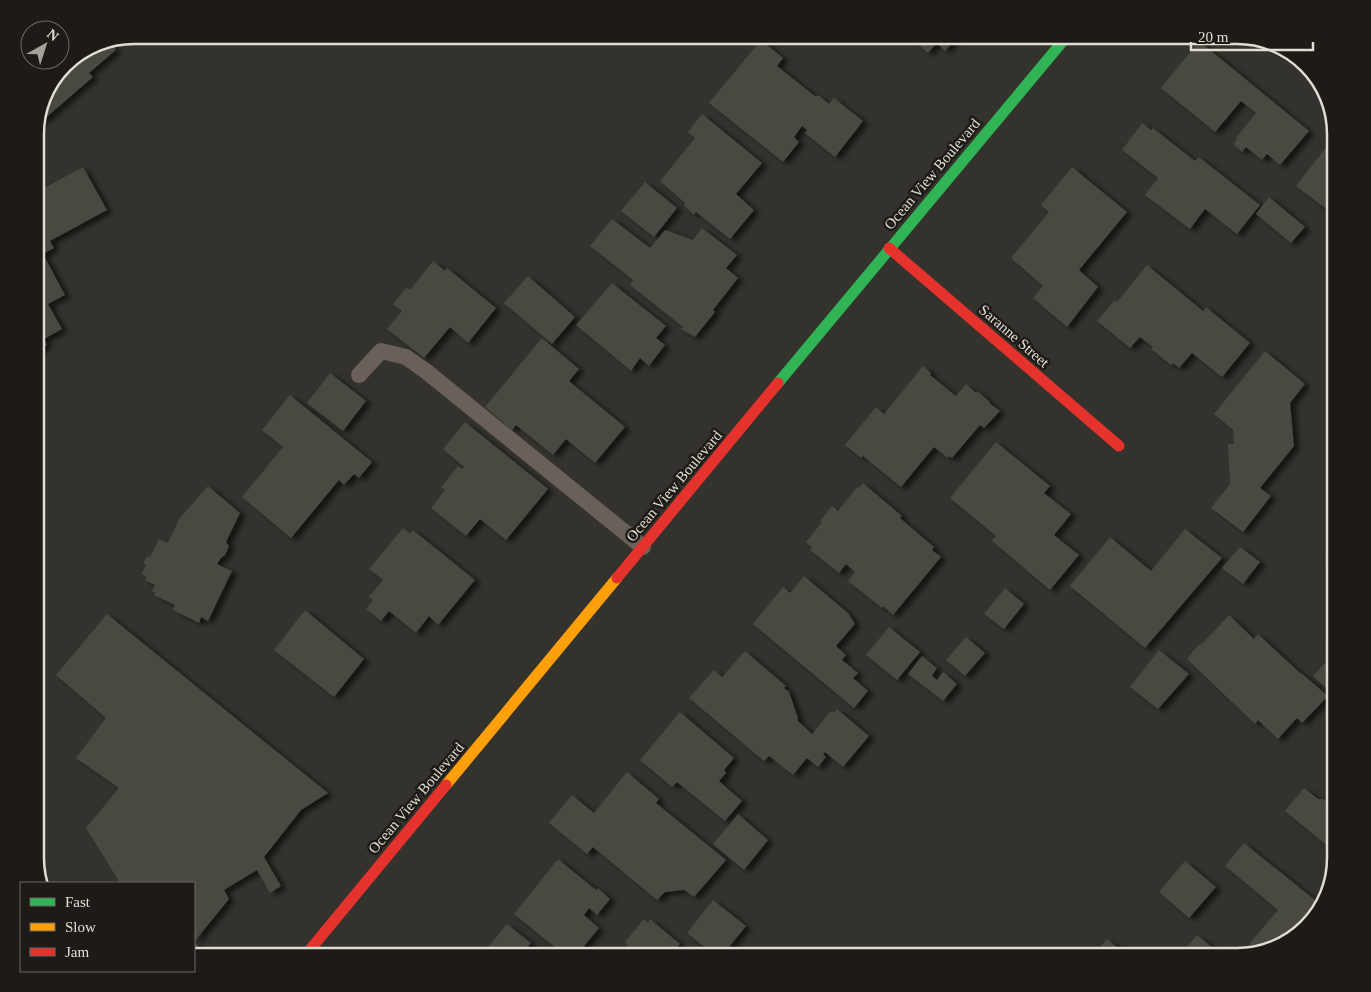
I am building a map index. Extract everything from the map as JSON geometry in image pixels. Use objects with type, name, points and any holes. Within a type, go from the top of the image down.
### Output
[{"type":"street","name":"Ocean View Boulevard","points":[[311,948],[889,248],[1060,44]]},
{"type":"street","name":"Saranne Street","points":[[889,248],[1119,446]]},
{"type":"lane","points":[[359,375],[381,352],[406,357],[643,547]]},
{"type":"building","points":[[758,44],[766,44],[783,58],[777,66],[816,97],[818,95],[829,104],[834,98],[863,121],[835,157],[805,133],[807,130],[802,126],[794,137],[799,142],[783,162],[709,103]]},
{"type":"building","points":[[918,44],[936,44],[928,53]]},
{"type":"building","points":[[938,44],[951,44],[945,51]]},
{"type":"building","points":[[1197,44],[1203,44],[1309,131],[1280,165],[1267,154],[1262,160],[1246,147],[1242,152],[1233,144],[1256,113],[1241,101],[1215,132],[1161,88]]},
{"type":"building","points":[[113,47],[116,50],[89,73],[93,77],[45,118],[53,94],[70,70],[89,56]]},
{"type":"building","points":[[702,114],[762,163],[736,194],[754,210],[730,239],[696,212],[694,215],[684,205],[685,203],[660,181],[695,138],[688,132]]},
{"type":"building","points":[[1142,123],[1151,130],[1153,128],[1195,161],[1199,157],[1260,205],[1237,234],[1205,209],[1190,229],[1145,195],[1158,178],[1122,150]]},
{"type":"building","points":[[1327,146],[1327,205],[1325,208],[1296,186]]},
{"type":"building","points":[[83,167],[107,210],[50,241],[54,248],[44,253],[44,188]]},
{"type":"building","points":[[1072,167],[1127,212],[1079,270],[1098,287],[1067,327],[1033,298],[1043,286],[1011,258],[1049,212],[1041,205]]},
{"type":"building","points":[[645,182],[677,208],[654,237],[621,211]]},
{"type":"building","points":[[1269,197],[1305,227],[1291,243],[1256,214]]},
{"type":"building","points":[[612,219],[650,248],[665,230],[693,240],[702,228],[737,255],[726,268],[738,278],[695,337],[681,329],[683,327],[630,285],[633,280],[590,246]]},
{"type":"building","points":[[44,256],[65,295],[48,304],[62,329],[44,339]]},
{"type":"building","points":[[433,261],[445,271],[447,268],[496,308],[468,343],[450,327],[424,358],[387,329],[402,311],[393,304],[407,287],[410,290]]},
{"type":"building","points":[[1147,265],[1203,311],[1206,307],[1250,343],[1222,377],[1192,353],[1179,368],[1173,363],[1171,365],[1151,349],[1153,347],[1140,337],[1130,348],[1097,321],[1115,300],[1117,302]]},
{"type":"building","points":[[528,276],[575,317],[552,344],[504,303]]},
{"type":"building","points":[[612,283],[666,326],[656,338],[665,345],[649,366],[640,358],[631,371],[576,325]]},
{"type":"building","points":[[542,338],[579,369],[569,381],[625,427],[595,463],[566,439],[553,455],[516,425],[512,430],[485,407]]},
{"type":"building","points":[[1265,351],[1305,384],[1290,403],[1294,446],[1260,488],[1271,496],[1243,532],[1211,508],[1230,484],[1228,444],[1234,444],[1233,430],[1214,414]]},
{"type":"building","points":[[923,366],[931,373],[930,375],[956,396],[966,384],[1000,411],[984,428],[980,425],[952,458],[949,456],[948,458],[934,447],[901,487],[863,456],[861,458],[845,445],[876,407],[884,414]]},
{"type":"building","points":[[330,373],[366,401],[343,431],[307,403]]},
{"type":"building","points":[[290,395],[372,462],[359,478],[354,474],[344,485],[339,480],[291,538],[242,497],[283,447],[262,430]]},
{"type":"building","points":[[465,422],[548,489],[506,540],[480,519],[466,536],[431,508],[445,490],[441,487],[458,466],[462,469],[464,467],[443,449]]},
{"type":"building","points":[[996,442],[1050,486],[1044,493],[1071,514],[1054,535],[1079,555],[1050,590],[992,541],[996,536],[950,498]]},
{"type":"building","points":[[863,483],[902,516],[900,518],[934,547],[932,550],[941,557],[893,615],[848,581],[855,572],[846,564],[839,573],[810,550],[812,547],[806,542],[832,506],[838,511],[857,487],[859,488]]},
{"type":"building","points":[[208,486],[240,513],[226,542],[229,546],[225,555],[217,564],[232,571],[208,621],[201,617],[199,623],[173,610],[175,605],[154,595],[156,593],[152,591],[155,585],[145,580],[147,577],[142,574],[146,565],[143,564],[147,556],[150,557],[159,539],[168,543],[179,519]]},
{"type":"building","points":[[403,528],[410,533],[413,530],[475,580],[438,625],[429,616],[416,633],[389,611],[381,621],[366,609],[373,600],[369,597],[383,580],[369,569]]},
{"type":"building","points":[[1185,529],[1222,558],[1145,648],[1070,586],[1110,537],[1151,571]]},
{"type":"building","points":[[1240,547],[1260,562],[1243,584],[1222,568]]},
{"type":"building","points":[[804,576],[848,613],[855,624],[836,646],[846,655],[842,660],[858,673],[853,678],[868,691],[854,708],[753,624],[783,587],[790,593]]},
{"type":"building","points":[[1005,588],[1024,604],[1004,629],[984,614]]},
{"type":"building","points":[[305,610],[364,659],[334,697],[274,650]]},
{"type":"building","points":[[107,614],[328,793],[301,810],[264,857],[281,886],[270,893],[257,870],[224,890],[229,899],[195,941],[195,882],[119,882],[86,828],[119,788],[76,758],[106,718],[56,675]]},
{"type":"building","points":[[1229,615],[1254,639],[1258,634],[1327,697],[1302,723],[1297,718],[1278,739],[1258,720],[1255,724],[1187,659],[1199,644],[1201,645]]},
{"type":"building","points":[[889,627],[920,652],[897,680],[866,655]]},
{"type":"building","points":[[966,637],[985,653],[965,676],[946,660]]},
{"type":"building","points":[[1159,650],[1189,674],[1158,709],[1130,687]]},
{"type":"building","points":[[745,651],[786,686],[784,688],[789,692],[798,718],[797,720],[812,734],[831,711],[834,713],[837,709],[869,736],[843,767],[825,752],[823,754],[826,757],[818,767],[807,758],[793,775],[769,756],[764,761],[689,698],[714,670],[722,677]]},
{"type":"building","points":[[922,656],[937,668],[932,676],[937,680],[943,672],[957,684],[943,701],[908,674]]},
{"type":"building","points":[[1327,661],[1327,689],[1313,676]]},
{"type":"building","points":[[680,712],[734,758],[724,770],[726,773],[719,781],[742,801],[725,821],[677,782],[672,787],[640,760]]},
{"type":"building","points":[[627,772],[659,799],[656,803],[726,860],[694,897],[684,890],[665,892],[657,900],[593,847],[587,854],[549,823],[572,795],[594,813]]},
{"type":"building","points":[[1304,788],[1318,799],[1327,802],[1327,846],[1285,811]]},
{"type":"building","points":[[738,814],[768,840],[744,870],[713,844]]},
{"type":"building","points":[[1244,843],[1316,901],[1309,913],[1292,930],[1277,939],[1254,946],[1250,943],[1278,910],[1225,866]]},
{"type":"building","points":[[558,859],[610,899],[597,915],[589,908],[584,915],[599,928],[582,948],[556,948],[514,914]]},
{"type":"building","points":[[1185,861],[1216,887],[1189,918],[1159,892]]},
{"type":"building","points":[[713,900],[746,926],[728,948],[706,948],[687,933]]},
{"type":"building","points":[[644,919],[648,923],[650,919],[680,944],[677,948],[626,948],[628,945],[625,942]]},
{"type":"building","points":[[507,924],[531,943],[528,946],[531,948],[487,948]]},
{"type":"building","points":[[1197,935],[1213,948],[1186,948]]},
{"type":"building","points":[[1107,939],[1118,948],[1100,948]]},
{"type":"traffic: fast","points":[[778,383],[1060,44]]},
{"type":"traffic: slow","points":[[446,785],[617,578]]},
{"type":"traffic: jam","points":[[889,248],[1119,446]]},
{"type":"traffic: jam","points":[[617,578],[778,383]]},
{"type":"traffic: jam","points":[[311,948],[446,785]]}]
